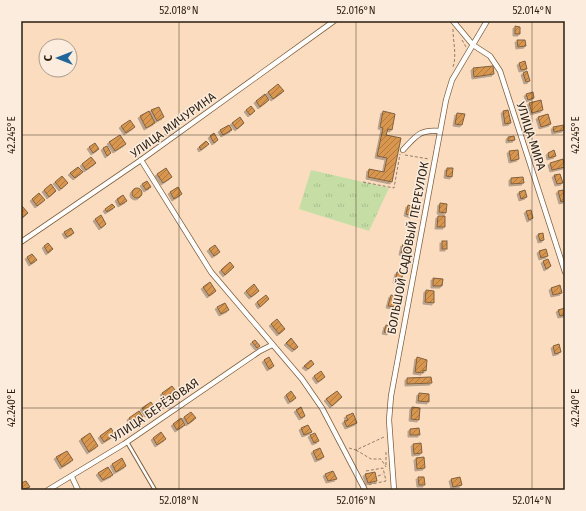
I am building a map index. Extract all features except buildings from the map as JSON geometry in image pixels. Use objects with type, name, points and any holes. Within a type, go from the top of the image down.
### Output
[{"type":"street","name":"УЛИЦА МИЧУРИНА","points":[[21,242],[141,160],[334,21]]},
{"type":"street","name":"УЛИЦА МИРА","points":[[453,21],[473,45],[490,56],[500,71],[565,272]]},
{"type":"street","name":"БОЛЬШОЙ САДОВЫЙ ПЕРЕУЛОК","points":[[394,490],[389,420],[391,396],[446,100],[452,80],[487,21]]},
{"type":"street","points":[[402,150],[417,135],[424,131],[440,131]]},
{"type":"street","points":[[141,160],[210,272],[302,378],[322,408],[363,488]]},
{"type":"street","name":"УЛИЦА БЕРЁЗОВАЯ","points":[[48,490],[72,477],[127,442],[260,351],[272,345]]},
{"type":"street","points":[[72,477],[78,490]]},
{"type":"lane","points":[[127,442],[155,490]]},
{"type":"path","points":[[453,28],[456,33]]},
{"type":"path","points":[[460,38],[466,49]]},
{"type":"path","points":[[454,64],[459,60]]},
{"type":"path","points":[[363,182],[394,188],[400,154],[432,160]]},
{"type":"path","points":[[386,436],[386,443]]},
{"type":"path","points":[[356,450],[371,460],[381,460],[386,467]]},
{"type":"path","points":[[386,451],[386,467]]},
{"type":"path","points":[[366,471],[386,467]]},
{"type":"path","points":[[363,488],[386,481],[383,468]]},
{"type":"path","points":[[378,476],[384,474]]},
{"type":"green space","points":[[311,170],[389,188],[369,231],[299,209]]}]
